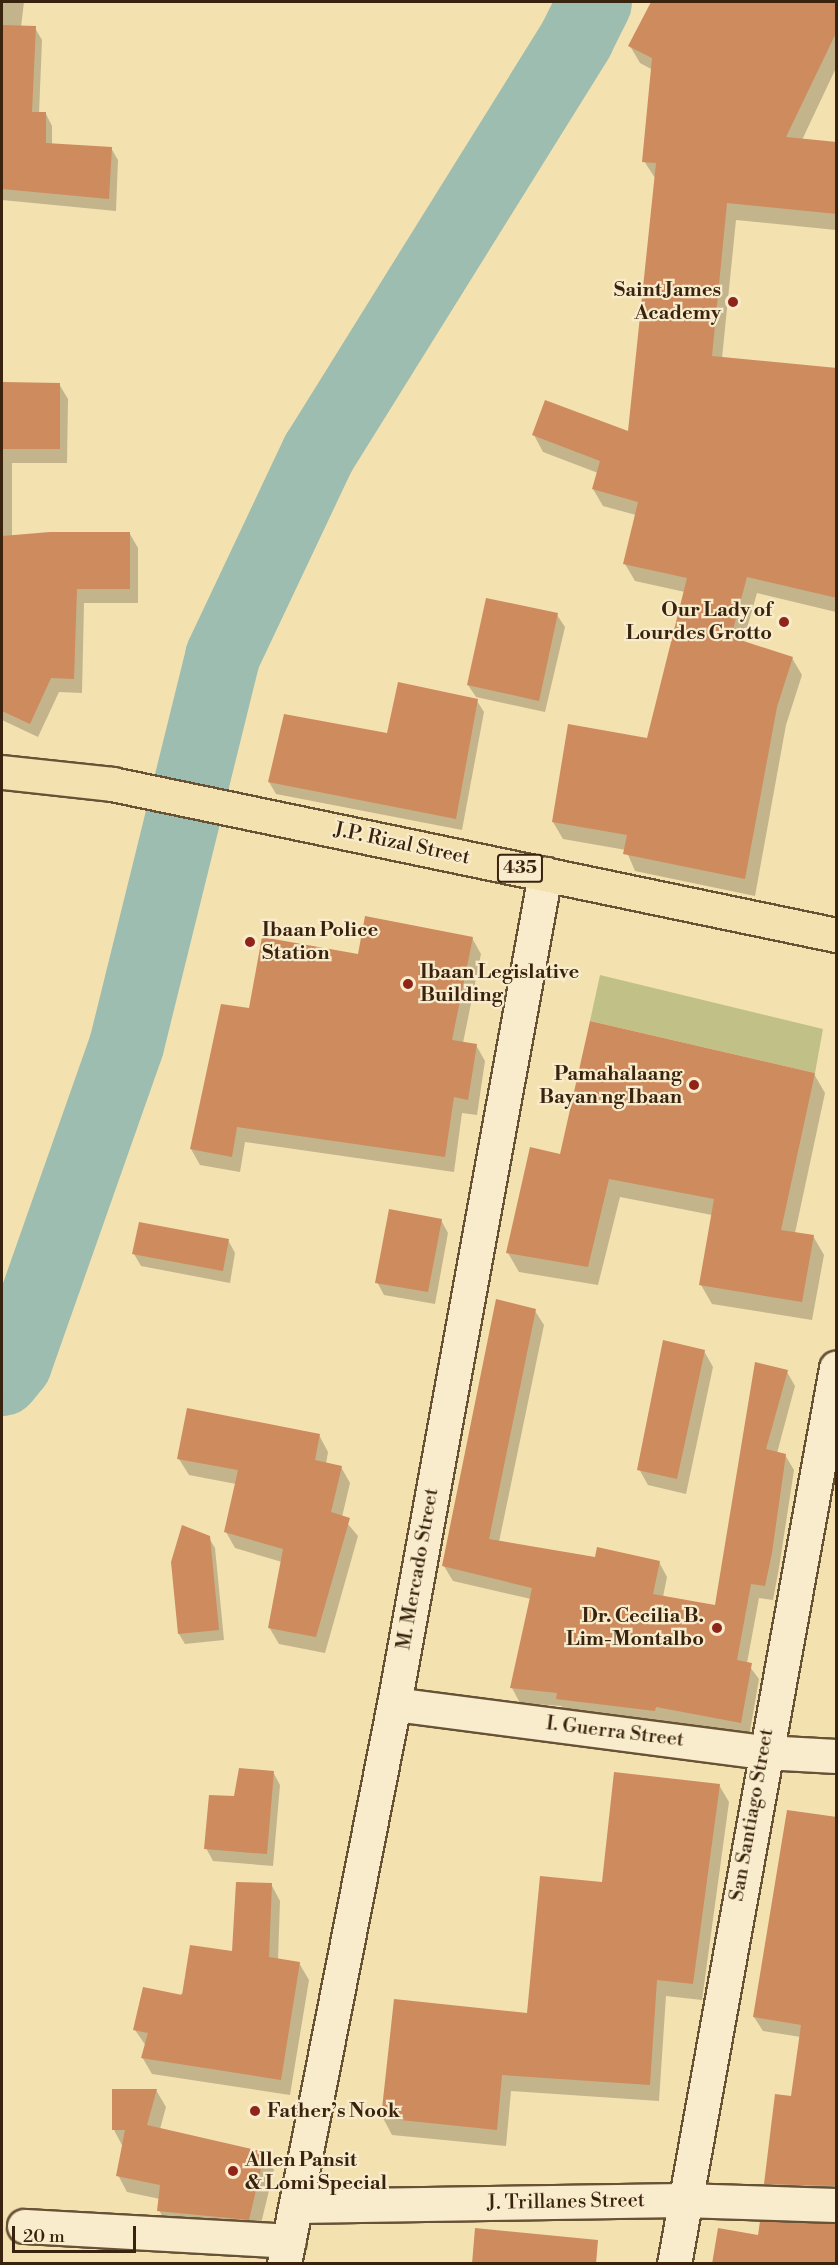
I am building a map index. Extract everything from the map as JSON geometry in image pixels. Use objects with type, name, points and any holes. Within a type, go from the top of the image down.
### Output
[{"type":"main road","name":"J.P. Rizal Street","points":[[2,772],[112,783],[837,935]]},
{"type":"street","name":"M. Mercado Street","points":[[287,2252],[394,1704],[545,874]]},
{"type":"street","name":"San Santiago Street","points":[[674,2264],[682,2200],[837,1368]]},
{"type":"street","name":"I. Guerra Street","points":[[394,1704],[764,1752],[837,1756]]},
{"type":"street","name":"J. Trillanes Street","points":[[296,2206],[682,2200],[837,2205]]},
{"type":"street","points":[[24,2226],[287,2252]]},
{"type":"green space","points":[[600,975],[823,1029],[815,1073],[590,1021]]},
{"type":"building","points":[[651,2],[837,2],[837,31],[786,137],[837,142],[837,214],[727,203],[712,356],[837,368],[837,598],[747,577],[731,637],[793,657],[777,707],[745,879],[623,854],[627,835],[552,822],[568,724],[647,738],[687,578],[623,564],[638,502],[592,489],[600,461],[532,435],[545,400],[628,431],[656,163],[642,162],[652,58],[628,46]]},
{"type":"building","points":[[2,25],[36,26],[32,112],[46,112],[46,143],[112,147],[109,199],[2,189]]},
{"type":"building","points":[[2,382],[60,383],[60,449],[2,449]]},
{"type":"building","points":[[50,532],[130,532],[130,589],[77,589],[74,679],[51,678],[30,724],[2,711],[2,536]]},
{"type":"building","points":[[486,598],[558,613],[539,701],[467,685]]},
{"type":"building","points":[[398,682],[478,699],[456,819],[268,782],[284,714],[387,733]]},
{"type":"building","points":[[365,916],[473,937],[452,1040],[477,1044],[468,1100],[454,1097],[445,1157],[237,1127],[232,1157],[190,1149],[221,1004],[249,1008],[262,937],[358,954]]},
{"type":"building","points":[[590,1021],[815,1073],[781,1230],[814,1235],[802,1302],[699,1285],[714,1199],[609,1179],[588,1267],[506,1253],[530,1147],[560,1154]]},
{"type":"building","points":[[389,1209],[442,1219],[428,1292],[375,1283]]},
{"type":"building","points":[[139,1222],[229,1239],[223,1271],[132,1254]]},
{"type":"building","points":[[496,1299],[536,1309],[489,1539],[595,1557],[597,1547],[660,1561],[653,1594],[715,1605],[755,1362],[788,1370],[766,1449],[786,1454],[772,1553],[765,1586],[751,1584],[737,1660],[752,1663],[741,1723],[656,1707],[655,1711],[556,1699],[557,1693],[510,1688],[532,1588],[442,1566]]},
{"type":"building","points":[[663,1340],[705,1350],[677,1479],[637,1470]]},
{"type":"building","points":[[187,1408],[320,1434],[315,1460],[342,1466],[331,1512],[350,1518],[316,1637],[268,1628],[283,1549],[224,1532],[238,1470],[177,1459]]},
{"type":"building","points":[[182,1525],[210,1536],[219,1630],[178,1634],[171,1562]]},
{"type":"building","points":[[239,1768],[274,1771],[267,1854],[204,1849],[209,1795],[234,1796]]},
{"type":"building","points":[[614,1772],[720,1784],[693,1984],[657,1980],[650,2085],[502,2075],[497,2130],[381,2118],[394,1999],[527,2013],[540,1876],[602,1882]]},
{"type":"building","points":[[787,1810],[837,1817],[837,2186],[764,2184],[775,2094],[791,2096],[801,2025],[753,2017]]},
{"type":"building","points":[[236,1882],[272,1883],[269,1957],[300,1962],[281,2080],[141,2058],[148,2033],[133,2030],[143,1987],[182,1995],[190,1945],[232,1951]]},
{"type":"building","points":[[112,2089],[157,2089],[147,2125],[265,2152],[249,2220],[157,2211],[160,2185],[116,2176],[125,2130],[112,2130]]},
{"type":"building","points":[[760,2221],[837,2224],[837,2264],[712,2264],[718,2228],[758,2235]]},
{"type":"building","points":[[475,2228],[598,2240],[596,2264],[472,2264]]},
{"type":"waterway","points":[[2,1378],[14,1363],[126,1045],[222,656],[318,453],[576,38],[594,2]]},
{"type":"place","name":"Saint James Academy","points":[[733,302]]},
{"type":"place","name":"Our Lady of Lourdes Grotto","points":[[784,622]]},
{"type":"place","name":"Ibaan Police Station","points":[[250,942]]},
{"type":"place","name":"Ibaan Legislative Building","points":[[408,984]]},
{"type":"place","name":"Pamahalaang Bayan ng Ibaan","points":[[694,1085]]},
{"type":"place","name":"Dr. Cecilia B. Lim-Montalbo","points":[[717,1628]]},
{"type":"place","name":"Father’s Nook","points":[[255,2111]]},
{"type":"place","name":"Allen Pansit & Lomi Special","points":[[233,2171]]}]
